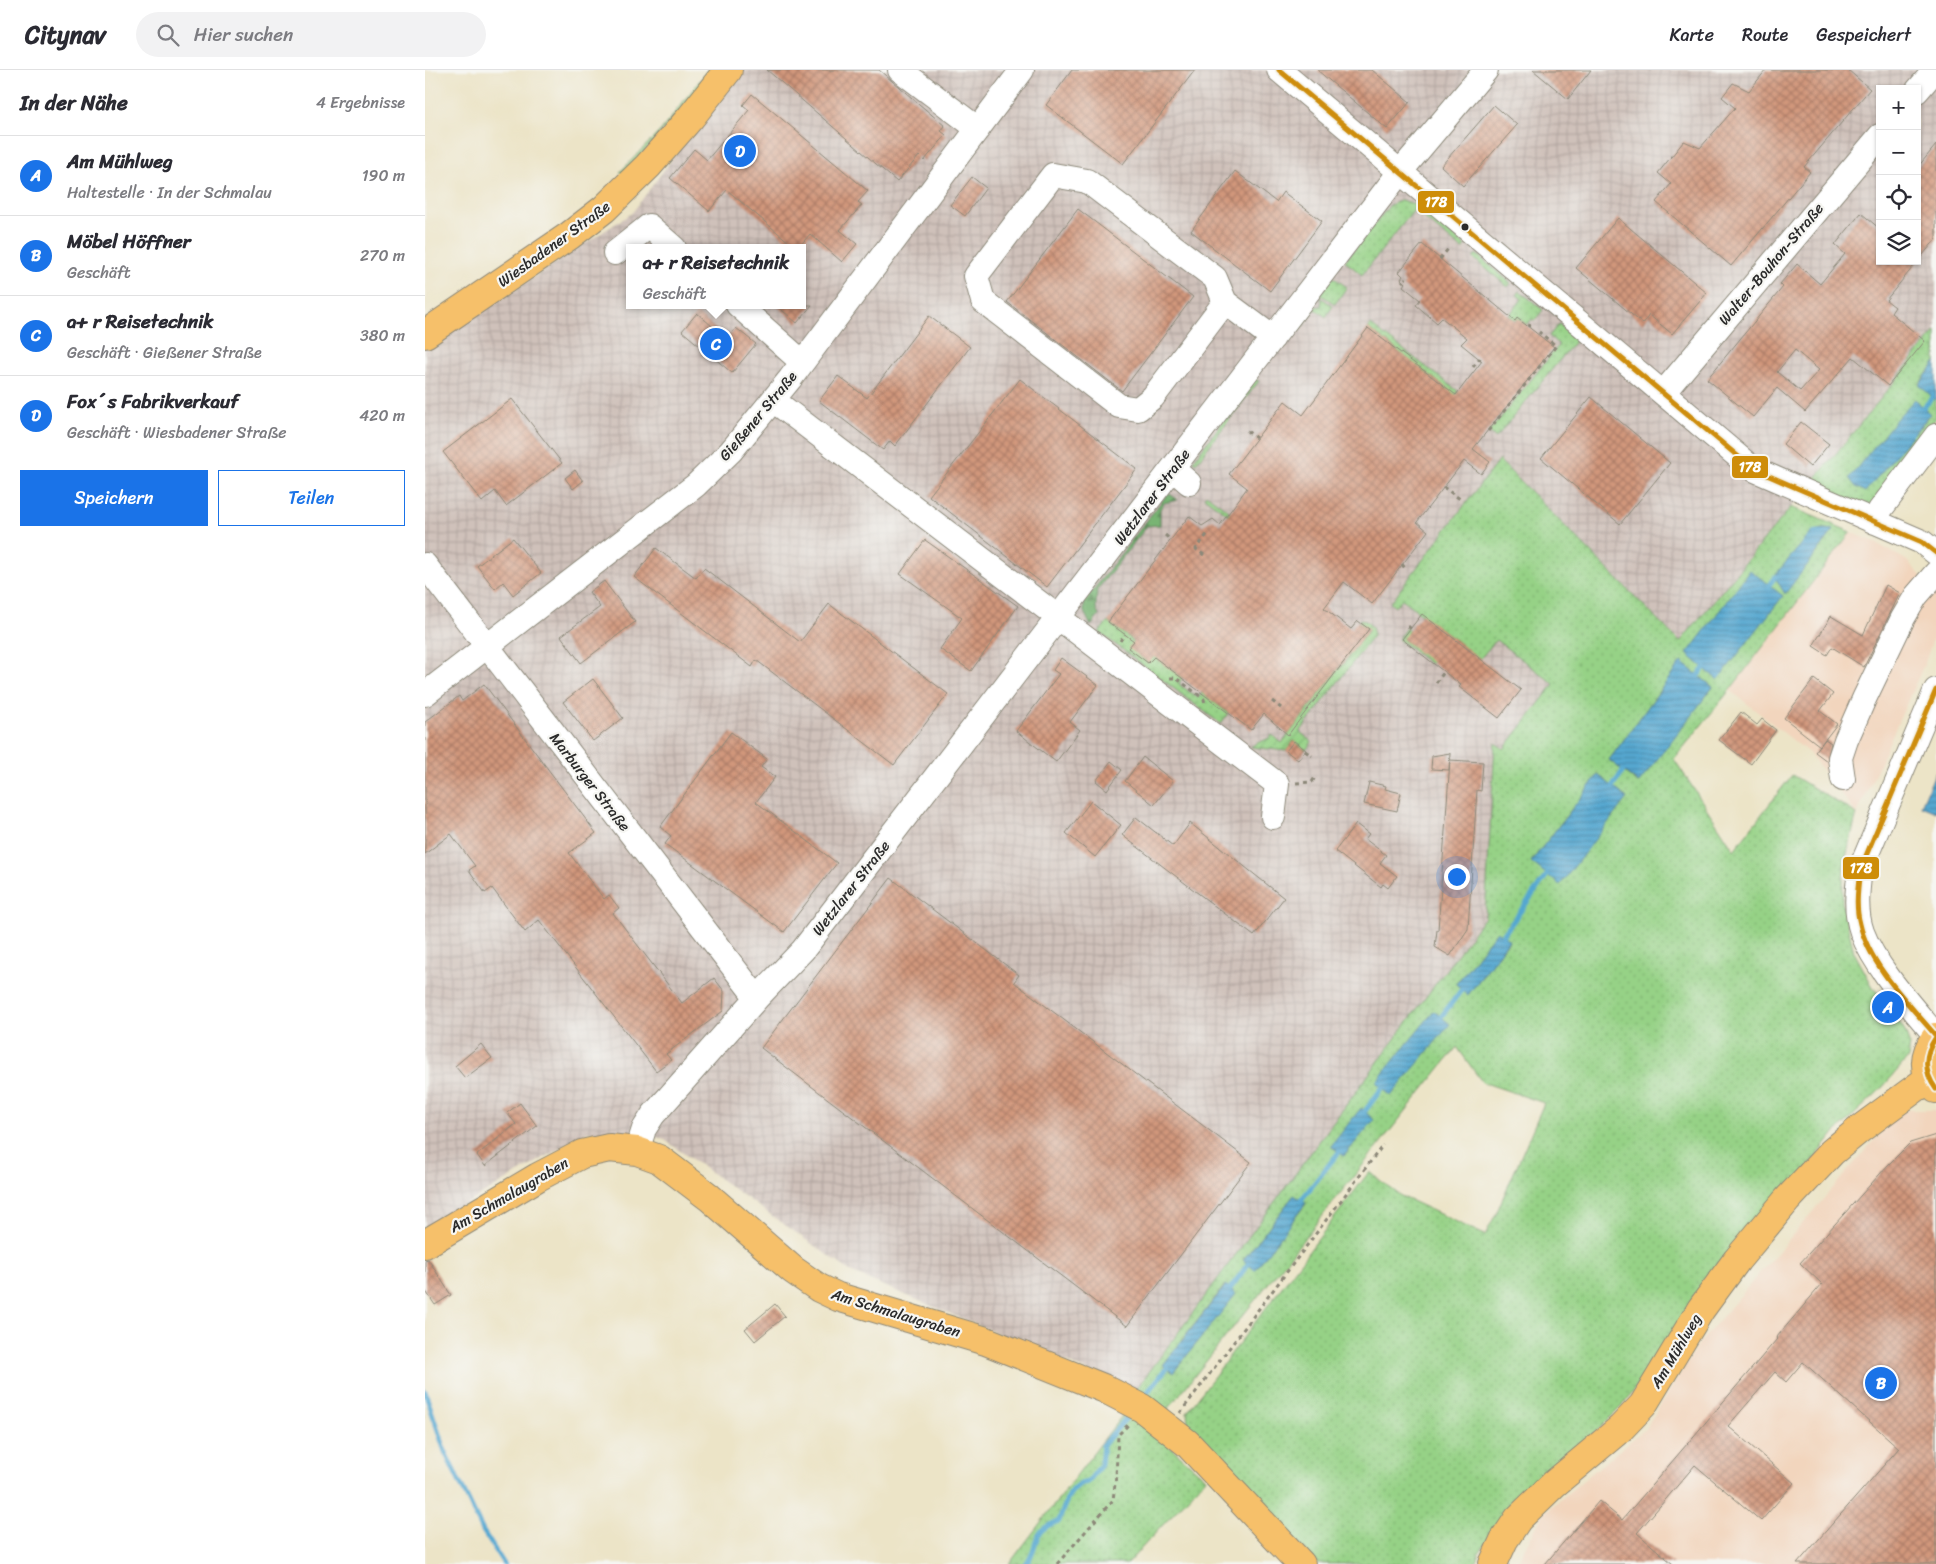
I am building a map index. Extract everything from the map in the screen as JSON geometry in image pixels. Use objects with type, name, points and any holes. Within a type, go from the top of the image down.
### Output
[{"type":"main road","name":"Wiesbadener Straße","points":[[425,334],[569,236],[604,209],[648,166],[691,117],[728,70]]},
{"type":"main road","points":[[1932,1084],[1925,1068],[1925,1056],[1929,1045],[1936,1036]]},
{"type":"main road","name":"Am Mühlweg","points":[[1493,1564],[1504,1540],[1518,1519],[1555,1484],[1621,1428],[1643,1405],[1701,1309],[1737,1260],[1787,1200],[1832,1152],[1860,1128],[1932,1084]]},
{"type":"main road","name":"Am Schmalaugraben","points":[[425,1244],[538,1177],[582,1154],[609,1148],[637,1151],[659,1159],[691,1182],[793,1270],[819,1288],[839,1297],[986,1341],[1087,1381],[1142,1408],[1187,1442],[1301,1564]]},
{"type":"street","points":[[900,70],[978,129]]},
{"type":"street","name":"Gießener Straße","points":[[425,694],[696,485],[731,452],[802,362],[1022,70]]},
{"type":"street","points":[[1279,70],[1753,469],[1922,542],[1936,554]]},
{"type":"street","name":"Wetzlarer Straße","points":[[637,1151],[644,1129],[653,1115],[757,998],[803,950],[1059,618],[1188,482],[1273,338],[1399,172],[1486,70]]},
{"type":"street","points":[[1921,86],[1935,70]]},
{"type":"street","name":"Walter-Bouhon-Straße","points":[[1663,393],[1876,141]]},
{"type":"street","points":[[1225,302],[1153,397],[1138,409],[1119,406],[983,301],[977,276],[1053,175],[1087,181],[1215,278],[1225,302],[1273,338]]},
{"type":"street","points":[[627,244],[649,226],[669,244]]},
{"type":"street","points":[[615,254],[626,245]]},
{"type":"street","points":[[742,309],[802,362]]},
{"type":"street","points":[[773,400],[1277,784],[1273,817]]},
{"type":"street","points":[[1875,522],[1880,510],[1936,436]]},
{"type":"street","name":"Marburger Straße","points":[[425,565],[757,998]]},
{"type":"street","points":[[1843,779],[1841,758],[1846,740],[1864,699],[1903,618],[1916,596],[1936,573]]},
{"type":"street","points":[[1936,690],[1860,870],[1857,893],[1862,932],[1876,959],[1936,1036]]},
{"type":"path","points":[[1440,259],[1448,249]]},
{"type":"path","points":[[1488,431],[1557,346],[1539,332]]},
{"type":"path","points":[[1473,367],[1479,358],[1483,361]]},
{"type":"path","points":[[1247,431],[1256,438]]},
{"type":"path","points":[[1443,487],[1459,499]]},
{"type":"path","points":[[1204,555],[1196,549],[1209,532]]},
{"type":"path","points":[[1165,535],[1171,540]]},
{"type":"path","points":[[1402,564],[1406,570]]},
{"type":"path","points":[[1436,683],[1444,672]]},
{"type":"path","points":[[1176,678],[1199,693],[1204,699]]},
{"type":"path","points":[[1272,702],[1281,708]]},
{"type":"path","points":[[1305,751],[1312,756]]},
{"type":"path","points":[[1169,1427],[1383,1145]]},
{"type":"path","points":[[1057,1564],[1113,1500],[1118,1435],[1142,1408]]},
{"type":"shaded area","points":[[738,70],[1936,70],[1936,331],[1680,642],[1485,917],[1135,1391],[853,1273],[662,1138],[588,1132],[425,1228],[425,348],[632,213]]},
{"type":"shaded area","points":[[1851,532],[1874,542],[1906,560],[1934,589],[1936,596],[1936,629],[1926,660],[1857,814],[1809,753],[1730,690]]},
{"type":"shaded area","points":[[1900,1110],[1936,1110],[1936,1564],[1516,1564],[1544,1513],[1646,1428],[1698,1345]]},
{"type":"green space","points":[[708,70],[715,70],[624,175],[620,172],[661,130]]},
{"type":"green space","points":[[1402,200],[1417,205],[1466,246],[1463,250],[1414,210],[1362,275],[1345,261],[1390,205]]},
{"type":"green space","points":[[1476,254],[1511,283],[1508,287],[1473,258]]},
{"type":"green space","points":[[1333,277],[1347,287],[1335,304],[1320,294]]},
{"type":"green space","points":[[1520,291],[1543,310],[1534,321],[1532,319],[1527,325],[1518,318],[1516,321],[1509,315],[1522,299],[1517,295]]},
{"type":"green space","points":[[1319,296],[1333,306],[1326,317],[1315,309],[1300,330],[1295,327],[1312,305],[1316,307],[1321,306],[1322,300]]},
{"type":"green space","points":[[1559,324],[1577,339],[1496,438],[1489,432],[1559,345],[1549,336]]},
{"type":"green space","points":[[1371,325],[1458,391],[1455,395],[1368,328]]},
{"type":"green space","points":[[1936,331],[1936,362],[1919,384],[1936,400],[1936,418],[1868,509],[1811,484]],"holes":[[[1924,407],[1930,415],[1865,491],[1856,487]]]},
{"type":"green space","points":[[1255,379],[1259,381],[1196,463],[1193,461]]},
{"type":"green space","points":[[1499,460],[1680,642],[1791,507],[1851,532],[1730,690],[1674,759],[1734,850],[1792,775],[1857,814],[1844,865],[1842,902],[1854,952],[1873,987],[1904,1029],[1910,1045],[1908,1058],[1882,1088],[1835,1133],[1655,1360],[1625,1403],[1599,1429],[1550,1467],[1511,1504],[1479,1553],[1475,1564],[1317,1564],[1191,1432],[1188,1425],[1187,1412],[1369,1172],[1401,1196],[1485,1235],[1544,1103],[1482,1082],[1457,1047],[1165,1413],[1135,1391],[1485,917],[1495,743],[1504,749],[1554,684],[1496,640],[1480,659],[1402,599],[1395,607],[1390,603]],"holes":[[[1824,529],[1833,531],[1785,593]],[[1681,662],[1713,687],[1638,783],[1609,760]],[[1598,775],[1627,798],[1531,862]],[[1497,931],[1509,941],[1468,994],[1456,984]],[[1434,1011],[1449,1024],[1390,1096]],[[1294,1195],[1306,1204],[1254,1269],[1243,1260]],[[1225,1285],[1235,1294],[1173,1373],[1163,1365]]]},
{"type":"green space","points":[[1168,493],[1178,500],[1164,503],[1160,509],[1160,525],[1147,526],[1097,590],[1096,608],[1099,616],[1091,626],[1084,612],[1084,602]]},
{"type":"green space","points":[[1206,494],[1314,575],[1298,566],[1204,497]]},
{"type":"green space","points":[[1361,619],[1371,626],[1373,636],[1300,732],[1312,742],[1306,750],[1294,741],[1286,751],[1251,747],[1272,735],[1282,743],[1369,630],[1358,621]]},
{"type":"green space","points":[[1108,622],[1182,678],[1179,684],[1198,698],[1202,693],[1228,713],[1221,724],[1099,632]]},
{"type":"green space","points":[[1406,628],[1432,662],[1430,664],[1398,639]]},
{"type":"green space","points":[[1127,1409],[1206,1478],[1127,1564],[1009,1564]]},
{"type":"water","points":[[1936,362],[1936,400],[1919,385]]},
{"type":"water","points":[[1915,399],[1930,414],[1865,492],[1856,487],[1849,478],[1898,417]]},
{"type":"water","points":[[1834,530],[1785,594],[1774,576],[1813,531]]},
{"type":"water","points":[[1750,570],[1783,596],[1718,680],[1687,654]]},
{"type":"water","points":[[1681,662],[1713,687],[1639,783],[1609,760]]},
{"type":"water","points":[[1936,771],[1936,812],[1921,806]]},
{"type":"water","points":[[1598,775],[1627,798],[1560,885],[1531,862]]},
{"type":"water","points":[[1497,931],[1509,940],[1468,995],[1456,984]]},
{"type":"water","points":[[1434,1011],[1450,1024],[1391,1096],[1376,1082]]},
{"type":"water","points":[[1361,1108],[1374,1120],[1344,1156],[1331,1146]]},
{"type":"water","points":[[1294,1195],[1306,1203],[1255,1270],[1243,1260]]},
{"type":"water","points":[[1226,1285],[1236,1294],[1173,1373],[1163,1365]]},
{"type":"building","points":[[767,70],[879,70],[945,126],[941,131],[946,135],[924,161],[919,156],[897,182]]},
{"type":"building","points":[[1072,70],[1195,70],[1123,164],[1046,105]]},
{"type":"building","points":[[1317,70],[1372,70],[1410,102],[1387,129]]},
{"type":"building","points":[[1533,70],[1591,70],[1568,99]]},
{"type":"building","points":[[1766,70],[1848,70],[1870,89],[1804,167],[1810,172],[1731,266],[1656,202],[1671,184],[1658,173],[1684,141],[1700,148],[1735,108],[1722,97],[1733,83],[1749,91]]},
{"type":"building","points":[[752,94],[868,191],[858,202],[862,205],[840,230],[857,244],[842,262],[810,234],[801,244],[791,244],[727,190],[709,211],[670,178],[694,149],[707,160],[749,110],[743,105]]},
{"type":"building","points":[[1494,105],[1517,125],[1463,186],[1441,166]]},
{"type":"building","points":[[1936,145],[1936,239],[1921,257],[1921,163]]},
{"type":"building","points":[[1235,171],[1276,202],[1283,192],[1322,221],[1270,291],[1191,231]]},
{"type":"building","points":[[972,177],[986,188],[965,216],[950,205]]},
{"type":"building","points":[[1078,209],[1193,297],[1122,391],[1007,302]]},
{"type":"building","points":[[1861,213],[1876,226],[1876,265],[1915,265],[1886,300],[1895,307],[1891,313],[1925,341],[1888,386],[1853,357],[1805,412],[1777,388],[1753,417],[1707,379],[1783,287],[1780,284],[1797,264],[1820,284],[1845,254],[1835,245]],"holes":[[[1795,350],[1819,370],[1800,391],[1777,372]]]},
{"type":"building","points":[[1618,218],[1707,293],[1672,334],[1649,315],[1643,324],[1576,268]]},
{"type":"building","points":[[1422,244],[1515,321],[1517,318],[1554,347],[1473,449],[1490,462],[1481,474],[1464,461],[1417,522],[1428,531],[1372,604],[1344,582],[1324,608],[1351,629],[1358,621],[1369,629],[1288,735],[1264,714],[1251,730],[1154,657],[1148,663],[1128,648],[1134,641],[1108,622],[1189,516],[1202,526],[1213,519],[1220,525],[1247,488],[1229,474],[1285,401],[1303,415],[1368,328],[1456,395],[1482,361],[1461,344],[1467,338],[1442,318],[1437,323],[1416,305],[1420,300],[1403,286],[1405,283],[1401,279],[1403,276],[1399,272]]},
{"type":"building","points":[[806,305],[812,305],[797,323],[781,309],[806,309]]},
{"type":"building","points":[[697,313],[727,339],[736,328],[756,344],[732,373],[682,331]]},
{"type":"building","points":[[929,316],[970,347],[895,446],[890,441],[883,450],[819,401],[838,376],[867,398]]},
{"type":"building","points":[[1020,379],[1137,469],[1047,587],[929,496]]},
{"type":"building","points":[[1591,397],[1670,463],[1620,524],[1541,458]]},
{"type":"building","points":[[512,399],[562,463],[506,506],[495,491],[482,502],[443,452]]},
{"type":"building","points":[[1801,422],[1829,444],[1810,467],[1783,444]]},
{"type":"building","points":[[575,470],[583,481],[573,489],[565,478]]},
{"type":"building","points":[[513,538],[541,573],[513,595],[503,582],[495,589],[477,566]]},
{"type":"building","points":[[925,540],[1018,606],[971,671],[940,649],[962,618],[900,574]]},
{"type":"building","points":[[656,548],[696,578],[704,568],[800,642],[829,604],[948,694],[894,765],[756,660],[752,667],[634,577]]},
{"type":"building","points":[[604,581],[635,622],[581,663],[561,636],[600,607],[589,592]]},
{"type":"building","points":[[1886,585],[1900,593],[1864,667],[1832,647],[1827,655],[1813,646],[1831,616],[1863,635]]},
{"type":"building","points":[[1422,614],[1521,690],[1499,718],[1459,687],[1461,685],[1402,639]]},
{"type":"building","points":[[1061,658],[1098,685],[1070,722],[1080,730],[1056,762],[1016,731],[1059,674],[1053,670]]},
{"type":"building","points":[[593,679],[623,718],[593,741],[563,702]]},
{"type":"building","points":[[1814,679],[1833,694],[1820,711],[1837,724],[1820,746],[1784,718]]},
{"type":"building","points":[[484,684],[596,833],[569,853],[604,899],[609,895],[619,908],[613,913],[682,1003],[714,978],[724,991],[723,1011],[666,1054],[671,1060],[656,1071],[539,920],[525,932],[492,888],[485,893],[469,870],[475,866],[451,834],[425,854],[425,722],[459,696],[462,701]]},
{"type":"building","points":[[1741,712],[1757,725],[1762,719],[1776,730],[1751,764],[1719,740]]},
{"type":"building","points":[[731,732],[767,759],[761,767],[775,777],[756,802],[837,863],[784,932],[665,844],[671,836],[660,827]]},
{"type":"building","points":[[1825,739],[1831,743],[1827,761],[1815,752]]},
{"type":"building","points":[[1294,741],[1306,750],[1298,760],[1286,751]]},
{"type":"building","points":[[1450,753],[1449,770],[1431,769],[1432,756]]},
{"type":"building","points":[[1143,757],[1173,781],[1154,805],[1125,781]]},
{"type":"building","points":[[1450,760],[1483,762],[1481,791],[1477,790],[1468,929],[1450,956],[1435,947],[1438,930]]},
{"type":"building","points":[[1111,761],[1122,770],[1107,790],[1096,781]]},
{"type":"building","points":[[1369,782],[1386,786],[1385,789],[1401,793],[1397,811],[1364,804]]},
{"type":"building","points":[[1091,801],[1121,825],[1095,857],[1066,833]]},
{"type":"building","points":[[1136,817],[1173,846],[1190,823],[1284,898],[1254,936],[1122,835]]},
{"type":"building","points":[[1356,824],[1369,834],[1365,839],[1386,855],[1380,863],[1397,876],[1388,888],[1383,884],[1381,887],[1335,851]]},
{"type":"building","points":[[891,878],[1019,975],[1014,982],[1251,1162],[1127,1326],[761,1048]]},
{"type":"building","points":[[481,1044],[492,1058],[465,1078],[455,1066]]},
{"type":"building","points":[[520,1103],[537,1126],[485,1166],[477,1155],[516,1124],[507,1113]]},
{"type":"building","points":[[1936,1135],[1936,1564],[1797,1564],[1899,1448],[1803,1362],[1786,1382],[1775,1372],[1728,1426],[1794,1483],[1761,1521],[1695,1465],[1637,1533],[1673,1564],[1545,1564],[1599,1501],[1622,1520],[1822,1284],[1800,1263],[1910,1143]]},
{"type":"building","points":[[428,1259],[451,1295],[435,1305],[425,1290],[425,1260]]},
{"type":"building","points":[[775,1304],[785,1316],[755,1341],[745,1329]]},
{"type":"waterway","points":[[1924,407],[1933,397]]},
{"type":"waterway","points":[[1769,585],[1775,577]]},
{"type":"waterway","points":[[1698,676],[1704,668]]},
{"type":"waterway","points":[[1613,786],[1623,771]]},
{"type":"waterway","points":[[1503,935],[1547,875]]},
{"type":"waterway","points":[[1441,1017],[1462,989]]},
{"type":"waterway","points":[[1365,1111],[1382,1088]]},
{"type":"waterway","points":[[1301,1200],[1339,1152]]},
{"type":"waterway","points":[[1230,1289],[1248,1264]]},
{"type":"waterway","points":[[1146,1394],[1167,1368]]},
{"type":"waterway","points":[[425,1391],[445,1452],[483,1531],[504,1564]]},
{"type":"waterway","points":[[1026,1564],[1034,1550],[1039,1534],[1049,1525],[1059,1521],[1072,1491],[1076,1487],[1088,1482],[1101,1465],[1103,1445],[1127,1417]]},
{"type":"transit line","name":"178","points":[[1279,70],[1753,469],[1922,542],[1936,553]]},
{"type":"transit line","name":"178","points":[[1936,690],[1860,870],[1857,904],[1860,924],[1872,954],[1892,984],[1936,1036]]},
{"type":"transit line","name":"178","points":[[1936,1037],[1927,1057],[1927,1069],[1936,1089]]},
{"type":"place","name":"Fox´s Fabrikverkauf","points":[[740,151]]},
{"type":"place","name":"a+ r Reisetechnik","points":[[716,344]]},
{"type":"place","name":"Am Mühlweg","points":[[1888,1007]]},
{"type":"place","name":"Möbel Höffner","points":[[1881,1383]]}]
